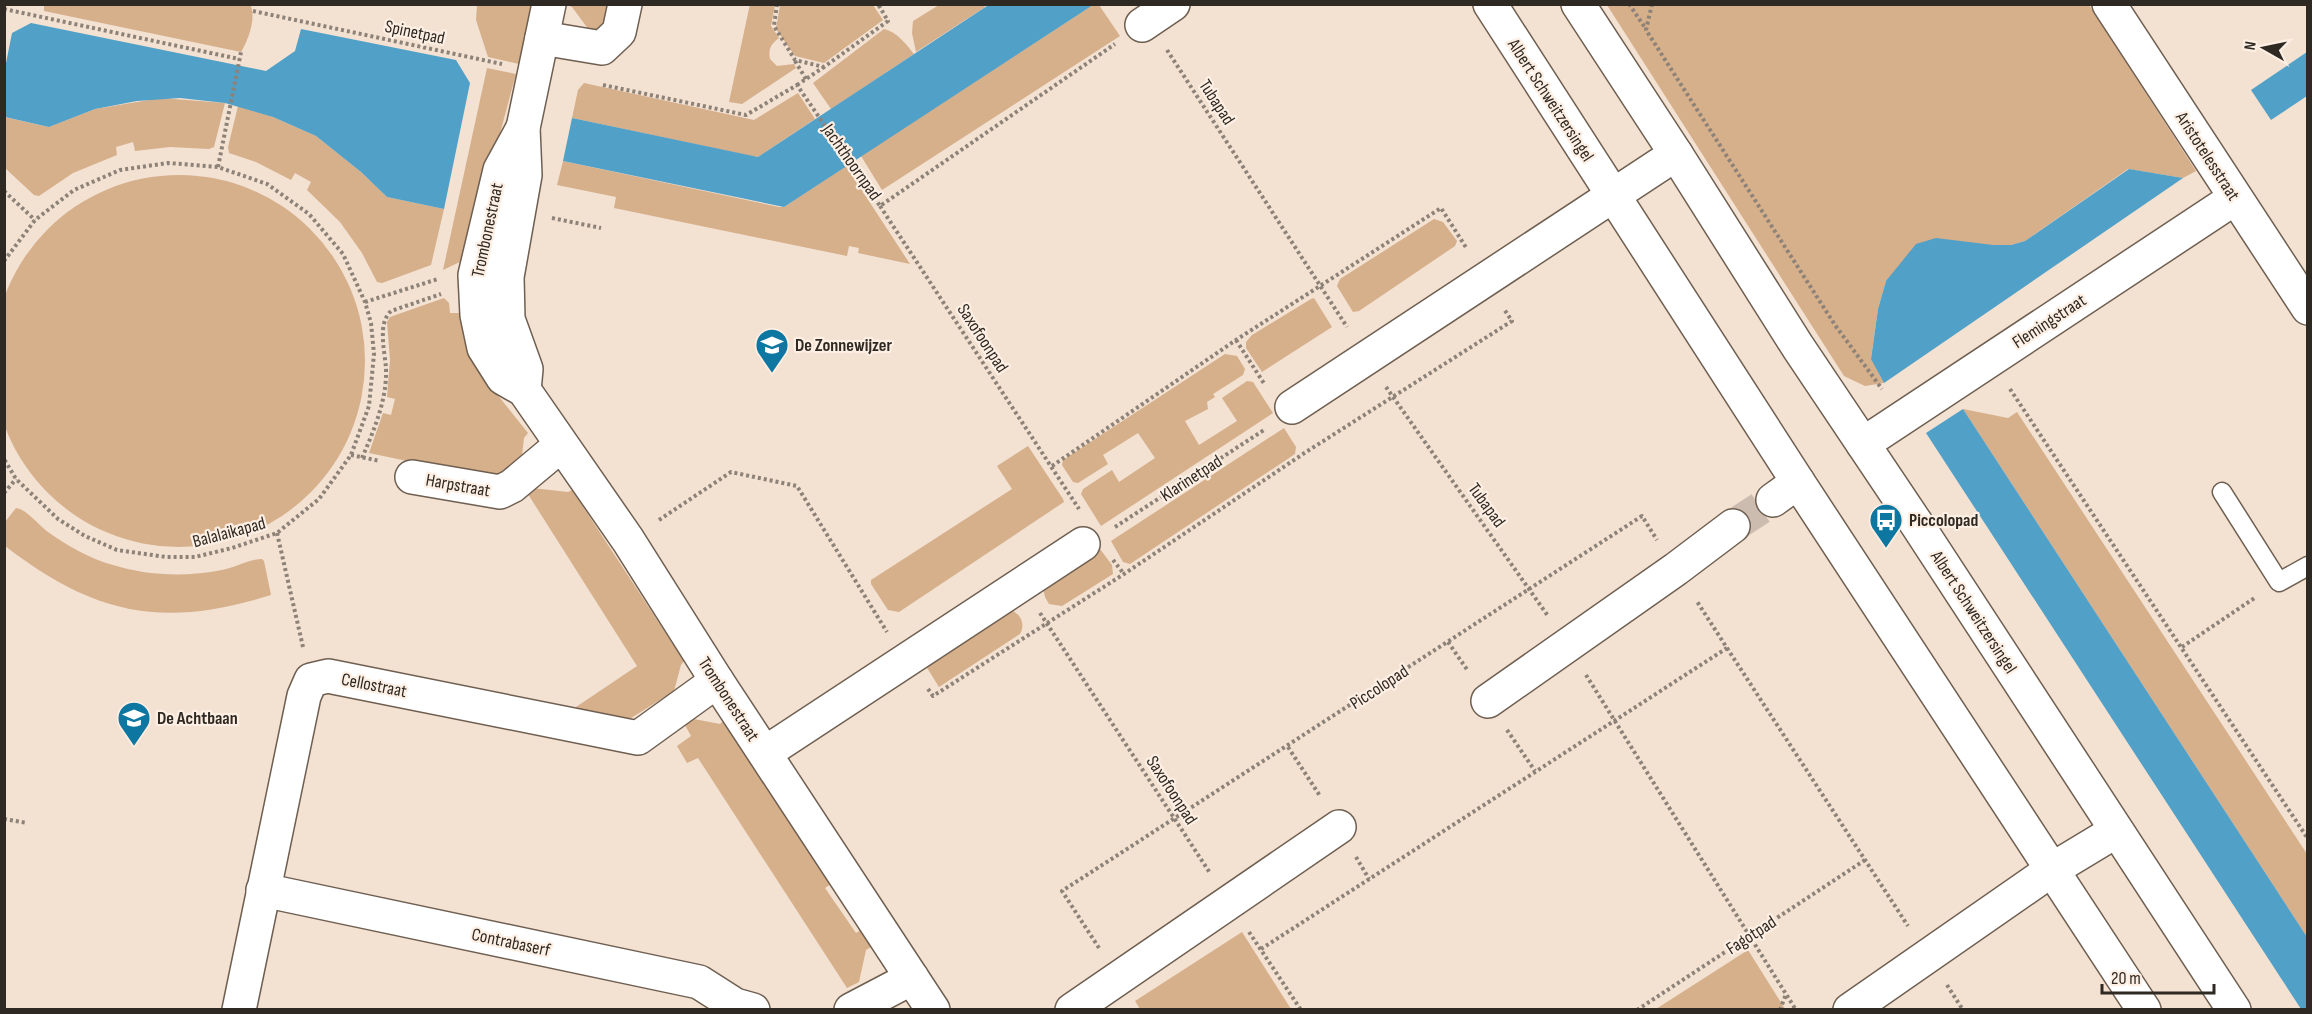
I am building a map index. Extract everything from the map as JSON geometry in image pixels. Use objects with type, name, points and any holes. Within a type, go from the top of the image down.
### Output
[{"type":"street","name":"Trombonestraat","points":[[524,390],[526,369],[508,319],[507,288],[514,232],[525,175],[523,128],[549,4]]},
{"type":"street","points":[[542,38],[602,48],[619,32],[625,4]]},
{"type":"street","name":"Albert Schweitzersingel","points":[[1490,4],[1613,195],[1786,491],[2053,869],[2144,1010]]},
{"type":"street","name":"Albert Schweitzersingel","points":[[1578,4],[1798,347],[2235,1010]]},
{"type":"street","name":"Aristotelesstraat","points":[[2109,4],[2307,308]]},
{"type":"street","name":"Trombonestraat","points":[[523,128],[500,170],[475,288],[484,348],[502,378],[524,390],[628,540],[717,681],[933,1010]]},
{"type":"street","points":[[1292,407],[1676,154]]},
{"type":"street","name":"Flemingstraat","points":[[1863,444],[2235,198]]},
{"type":"street","name":"Harpstraat","points":[[412,477],[500,492],[512,486],[561,445]]},
{"type":"street","points":[[1488,701],[1676,569],[1733,526]]},
{"type":"street","points":[[765,753],[1089,540]]},
{"type":"street","name":"Cellostraat","points":[[311,680],[328,676],[638,738],[717,681]]},
{"type":"street","points":[[239,1010],[304,696],[311,680]]},
{"type":"street","points":[[1072,1010],[1339,827]]},
{"type":"street","points":[[1850,1010],[2053,869],[2116,831]]},
{"type":"street","name":"Contrabaserf","points":[[264,890],[699,982],[735,1005],[753,1010]]},
{"type":"street","points":[[850,1010],[912,978]]},
{"type":"lane","points":[[2222,492],[2279,582],[2307,566]]},
{"type":"path","points":[[777,4],[774,26],[806,79]]},
{"type":"path","points":[[594,84],[746,115],[797,85],[888,21],[878,4]]},
{"type":"path","points":[[1629,4],[1835,325],[1902,417]]},
{"type":"path","points":[[1646,30],[1652,4]]},
{"type":"path","points":[[4,9],[239,58]]},
{"type":"path","name":"Spinetpad","points":[[253,11],[535,72]]},
{"type":"path","name":"Jachthoornpad","points":[[797,85],[880,206],[1154,17]]},
{"type":"path","name":"Tubapad","points":[[1154,17],[1367,358],[1530,588],[1796,1010]]},
{"type":"path","points":[[218,167],[241,52]]},
{"type":"path","points":[[795,60],[824,67]]},
{"type":"path","name":"Balalaikapad","points":[[4,261],[35,220],[74,190],[120,171],[168,163],[218,167],[267,184],[309,214],[343,254],[365,302],[371,322],[374,354],[369,406],[351,455],[319,499],[277,533],[232,548],[195,557],[166,557],[117,550],[85,536],[58,519],[16,480],[4,459]]},
{"type":"path","points":[[4,191],[35,220]]},
{"type":"path","name":"Saxofoonpad","points":[[880,206],[1052,466],[1089,540],[1124,574]]},
{"type":"path","points":[[544,217],[601,228]]},
{"type":"path","points":[[362,458],[382,404],[386,372],[383,324],[385,316],[391,311],[439,294],[452,294],[456,303],[475,288],[461,272],[365,302]]},
{"type":"path","points":[[1990,359],[2307,838]]},
{"type":"path","name":"Klarinetpad","points":[[1089,540],[1108,532],[1276,422],[1292,407]]},
{"type":"path","points":[[655,523],[731,472],[798,486],[904,660],[933,696]]},
{"type":"path","points":[[4,494],[16,480]]},
{"type":"path","name":"Piccolopad","points":[[1062,891],[1642,516],[1963,1010]]},
{"type":"path","points":[[277,533],[311,680]]},
{"type":"path","points":[[2182,647],[2279,582]]},
{"type":"path","name":"Saxofoonpad","points":[[1023,584],[1046,623],[1300,1010]]},
{"type":"path","points":[[1261,949],[1727,648]]},
{"type":"path","points":[[4,819],[27,823]]},
{"type":"path","name":"Fagotpad","points":[[1637,1010],[1865,860]]},
{"type":"path","points":[[1780,1010],[1786,993]]},
{"type":"shaded area","points":[[250,4],[253,16],[249,35],[241,52],[44,11],[44,5]]},
{"type":"shaded area","points":[[566,4],[609,5],[608,21],[597,30],[589,30],[572,7]]},
{"type":"shaded area","points":[[750,4],[775,5],[771,26],[779,38],[771,47],[770,59],[777,66],[794,64],[796,68],[742,104],[729,102]]},
{"type":"shaded area","points":[[477,5],[532,5],[519,64],[488,57],[476,20]]},
{"type":"shaded area","points":[[780,5],[873,5],[883,20],[824,63],[795,56],[776,29]]},
{"type":"shaded area","points":[[939,5],[984,5],[985,7],[916,52],[912,33],[913,21]]},
{"type":"shaded area","points":[[1093,5],[1099,5],[1120,36],[882,190],[861,156]]},
{"type":"shaded area","points":[[1607,5],[2089,5],[2196,171],[2183,178],[2128,169],[2025,241],[2011,245],[1993,245],[1886,281],[1878,309],[1871,358],[1884,383],[1865,386],[1844,376]]},
{"type":"shaded area","points":[[884,29],[897,36],[914,54],[831,109],[813,83]]},
{"type":"shaded area","points":[[487,68],[516,74],[466,259],[443,270]]},
{"type":"shaded area","points":[[584,83],[754,120],[798,93],[815,119],[758,157],[751,156],[572,118],[578,90]]},
{"type":"shaded area","points":[[161,98],[225,103],[214,147],[209,149],[170,147],[135,151],[133,142],[116,147],[117,155],[73,173],[39,196],[34,195],[5,168],[4,117],[49,127],[95,109]]},
{"type":"shaded area","points":[[238,106],[273,117],[316,136],[361,172],[387,197],[444,209],[431,265],[382,283],[377,282],[362,253],[340,222],[307,190],[311,182],[295,173],[291,180],[256,162],[229,153],[228,147]]},
{"type":"shaded area","points":[[563,161],[779,207],[784,207],[846,166],[910,264],[858,253],[859,248],[849,246],[847,256],[614,208],[616,197],[557,185]]},
{"type":"shaded area","points":[[179,175],[215,178],[250,189],[283,206],[311,229],[334,257],[351,290],[362,325],[365,361],[362,397],[351,432],[334,465],[311,493],[283,516],[250,533],[215,544],[179,547],[143,544],[108,533],[75,516],[47,493],[24,465],[7,432],[-4,397],[-7,361],[-4,325],[7,290],[24,257],[47,229],[75,206],[108,189],[143,178]]},
{"type":"shaded area","points":[[1434,219],[1443,222],[1457,241],[1455,246],[1359,311],[1353,312],[1337,286],[1340,279]]},
{"type":"shaded area","points":[[444,298],[449,303],[450,313],[461,313],[488,383],[528,433],[524,438],[521,464],[493,479],[369,453],[383,413],[391,415],[395,399],[387,397],[390,360],[387,322],[390,317]]},
{"type":"shaded area","points":[[1314,298],[1332,327],[1262,372],[1246,348],[1246,342],[1252,335]]},
{"type":"shaded area","points":[[1225,354],[1237,356],[1245,369],[1243,375],[1213,394],[1215,397],[1207,402],[1208,409],[1185,421],[1199,445],[1237,421],[1222,398],[1247,381],[1253,382],[1273,413],[1101,526],[1081,494],[1083,489],[1112,470],[1119,482],[1155,458],[1138,433],[1103,455],[1108,464],[1078,483],[1073,482],[1062,465],[1063,460]]},
{"type":"shaded area","points":[[1963,409],[2008,418],[2017,412],[2307,854],[2307,937]]},
{"type":"shaded area","points":[[1284,428],[1296,447],[1295,454],[1130,564],[1123,562],[1111,541]]},
{"type":"shaded area","points":[[1028,446],[1064,502],[899,612],[888,610],[871,584],[871,580],[1012,489],[997,466]]},
{"type":"shaded area","points":[[532,488],[568,492],[572,490],[684,661],[674,691],[628,720],[575,712],[576,707],[637,666],[526,491]]},
{"type":"shaded area","points":[[16,508],[25,512],[48,532],[79,552],[127,569],[154,573],[195,574],[227,569],[262,559],[271,595],[196,611],[163,613],[131,609],[100,601],[69,588],[5,546],[5,522]]},
{"type":"shaded area","points":[[1100,549],[1112,565],[1113,574],[1062,606],[1049,604],[1043,588]]},
{"type":"shaded area","points":[[1009,610],[1021,619],[1020,634],[939,687],[924,663]]},
{"type":"shaded area","points":[[694,719],[720,724],[724,720],[831,884],[825,888],[856,933],[861,930],[871,947],[866,950],[859,982],[847,988],[698,758],[687,763],[677,746],[691,736],[685,725]]},
{"type":"shaded area","points":[[1242,932],[1291,1009],[1140,1009],[1135,1001]]},
{"type":"shaded area","points":[[1748,950],[1785,1009],[1656,1009]]},
{"type":"water","points":[[990,4],[1093,5],[784,207],[563,161],[572,118],[758,157]]},
{"type":"water","points":[[31,23],[266,71],[295,51],[301,29],[456,60],[470,83],[444,209],[387,197],[361,172],[316,136],[273,117],[225,103],[180,98],[137,101],[95,109],[49,127],[5,117],[5,68],[12,33]]},
{"type":"water","points":[[2307,52],[2307,96],[2271,120],[2251,90]]},
{"type":"water","points":[[2129,169],[2183,178],[1884,383],[1871,359],[1878,309],[1886,281],[1916,244],[1936,238],[1993,245],[2011,245],[2025,241]]},
{"type":"water","points":[[1963,409],[2307,937],[2307,1009],[2301,1009],[1926,433]]},
{"type":"tunnel","points":[[1733,526],[1773,500]]},
{"type":"place","name":"De Zonnewijzer","points":[[772,374]]},
{"type":"place","name":"Piccolopad","points":[[1886,549]]},
{"type":"place","name":"De Achtbaan","points":[[134,747]]}]
